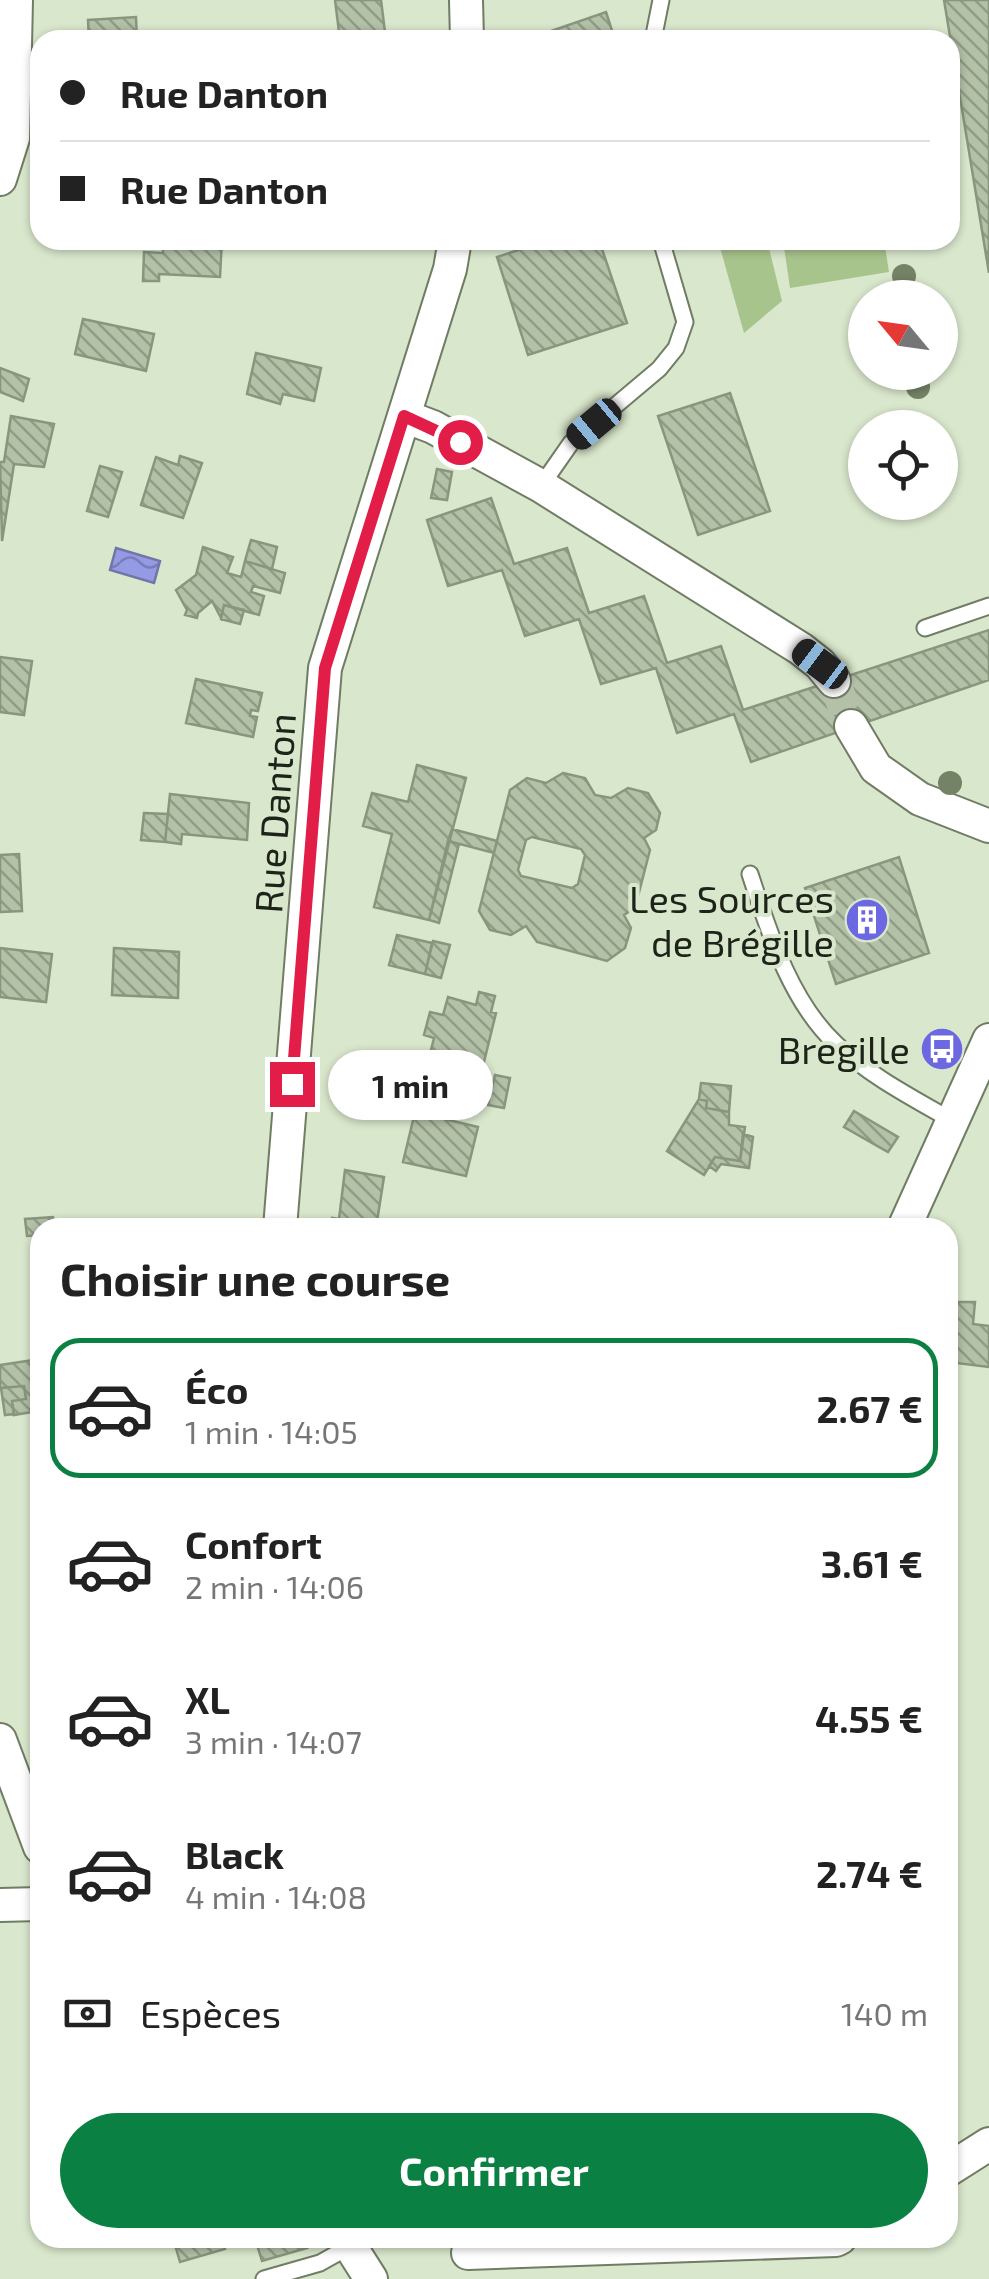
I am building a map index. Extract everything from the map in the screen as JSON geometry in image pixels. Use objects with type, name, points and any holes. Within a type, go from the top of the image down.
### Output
[{"type":"street","points":[[0,179],[13,138],[16,0]]},
{"type":"street","points":[[466,0],[467,30]]},
{"type":"street","name":"Rue Danton","points":[[281,1218],[325,668],[450,270],[453,250]]},
{"type":"street","points":[[404,416],[434,427],[541,486],[801,649],[834,682]]},
{"type":"street","points":[[850,726],[876,768],[920,798],[989,826]]},
{"type":"street","points":[[908,1218],[989,1040]]},
{"type":"street","points":[[0,1740],[30,1820]]},
{"type":"street","points":[[0,1905],[30,1904]]},
{"type":"street","points":[[958,2164],[989,2144]]},
{"type":"street","points":[[353,2248],[372,2279]]},
{"type":"street","points":[[464,2257],[661,2248]]},
{"type":"lane","points":[[655,30],[661,0]]},
{"type":"lane","points":[[541,486],[571,443],[659,368],[676,348],[685,322],[664,250]]},
{"type":"lane","points":[[925,628],[989,606]]},
{"type":"lane","points":[[750,874],[766,924],[790,977],[804,1004],[834,1043],[880,1079],[951,1120]]},
{"type":"lane","points":[[264,2279],[320,2262],[339,2248]]},
{"type":"green space","points":[[721,250],[769,250],[782,301],[744,333]]},
{"type":"green space","points":[[784,250],[886,250],[889,272],[790,288]]},
{"type":"water","points":[[116,548],[160,561],[154,583],[110,570]]},
{"type":"building","points":[[335,0],[381,0],[385,30],[339,30]]},
{"type":"building","points":[[944,0],[989,0],[989,273],[960,97],[960,30],[949,30]]},
{"type":"building","points":[[606,12],[612,30],[554,30]]},
{"type":"building","points":[[136,17],[137,30],[88,30],[88,20]]},
{"type":"building","points":[[221,250],[220,277],[159,274],[159,281],[143,281],[144,252]]},
{"type":"building","points":[[518,250],[602,250],[627,323],[528,355],[497,257]]},
{"type":"building","points":[[83,319],[154,334],[146,371],[75,354]]},
{"type":"building","points":[[256,353],[321,368],[314,401],[283,394],[280,404],[247,394]]},
{"type":"building","points":[[0,368],[29,379],[23,401],[0,392]]},
{"type":"building","points":[[730,393],[770,511],[698,535],[658,416]]},
{"type":"building","points":[[11,416],[54,424],[44,467],[14,464],[2,541],[0,462],[4,462]]},
{"type":"building","points":[[180,456],[202,463],[183,518],[141,505],[156,457],[178,465]]},
{"type":"building","points":[[100,466],[122,472],[108,517],[87,511]]},
{"type":"building","points":[[437,469],[452,472],[447,500],[431,498]]},
{"type":"building","points":[[491,498],[514,564],[567,548],[589,613],[644,596],[667,663],[721,646],[743,710],[989,630],[989,680],[751,762],[734,714],[677,733],[656,668],[601,684],[579,619],[525,636],[502,570],[448,586],[427,520]]},
{"type":"building","points":[[251,540],[277,547],[272,569],[245,561]]},
{"type":"building","points":[[203,547],[233,557],[227,573],[241,577],[245,561],[285,573],[280,593],[253,586],[251,592],[264,596],[259,615],[224,605],[221,618],[212,601],[197,618],[185,615],[187,610],[176,590],[196,575]]},
{"type":"building","points":[[224,605],[244,610],[240,624],[221,619]]},
{"type":"building","points":[[0,657],[32,661],[24,715],[0,712]]},
{"type":"building","points":[[196,679],[262,693],[258,711],[251,710],[250,716],[257,717],[253,737],[186,723]]},
{"type":"building","points":[[417,765],[466,778],[429,920],[374,907],[392,834],[363,826],[372,793],[408,802]]},
{"type":"building","points":[[563,773],[585,778],[595,795],[611,798],[628,788],[648,793],[660,813],[656,830],[644,838],[650,850],[635,908],[624,915],[631,928],[625,948],[607,961],[537,942],[526,926],[511,935],[490,930],[479,911],[510,790],[527,778],[546,783]],"holes":[[[532,837],[581,849],[585,855],[578,884],[572,888],[521,876],[518,870],[526,840]]]},
{"type":"building","points":[[170,794],[249,803],[247,840],[182,834],[181,844],[165,842]]},
{"type":"building","points":[[144,813],[168,814],[165,842],[141,840]]},
{"type":"building","points":[[452,829],[497,841],[494,853],[448,841]]},
{"type":"building","points":[[448,841],[459,844],[439,923],[429,920]]},
{"type":"building","points":[[19,854],[22,911],[0,912],[0,855]]},
{"type":"building","name":"Les Sources de Brégille","points":[[899,857],[929,953],[836,984],[805,888]]},
{"type":"building","points":[[397,935],[432,943],[425,974],[389,965]]},
{"type":"building","points":[[433,941],[450,945],[441,978],[425,974]]},
{"type":"building","points":[[0,948],[52,954],[46,1002],[0,997]]},
{"type":"building","points":[[114,948],[179,952],[178,998],[112,995]]},
{"type":"building","points":[[479,992],[495,996],[491,1012],[496,1013],[484,1062],[477,1066],[430,1054],[434,1038],[424,1035],[430,1012],[443,1015],[448,997],[476,1005]]},
{"type":"building","points":[[495,1075],[510,1078],[504,1108],[488,1105]]},
{"type":"building","points":[[701,1083],[731,1086],[729,1112],[706,1108],[707,1101],[699,1099]]},
{"type":"building","points":[[699,1099],[707,1101],[706,1108],[729,1112],[729,1125],[745,1127],[740,1161],[715,1157],[704,1175],[667,1151]]},
{"type":"building","points":[[854,1111],[898,1137],[888,1152],[844,1127]]},
{"type":"building","points":[[415,1112],[478,1127],[466,1176],[403,1162]]},
{"type":"building","points":[[743,1134],[753,1137],[749,1168],[721,1164],[716,1171],[709,1166],[715,1157],[740,1161]]},
{"type":"building","points":[[345,1170],[384,1177],[378,1218],[339,1218]]},
{"type":"building","points":[[25,1219],[30,1219],[30,1236],[27,1236]]},
{"type":"building","points":[[958,1302],[975,1302],[973,1324],[989,1326],[989,1367],[958,1363]]},
{"type":"building","points":[[30,1360],[30,1412],[14,1415],[12,1401],[26,1399],[24,1386],[0,1388],[0,1365]]},
{"type":"building","points":[[24,1386],[26,1399],[12,1401],[14,1414],[5,1415],[1,1388]]},
{"type":"building","points":[[176,2248],[225,2249],[180,2262]]},
{"type":"building","points":[[258,2248],[307,2248],[262,2261]]},
{"type":"tunnel","points":[[834,681],[851,726]]},
{"type":"place","name":"Les Sources de Brégille","points":[[867,920]]},
{"type":"place","name":"Bregille","points":[[942,1049]]},
{"type":"route","points":[[292,1084],[325,668],[404,416],[460,442]]}]
